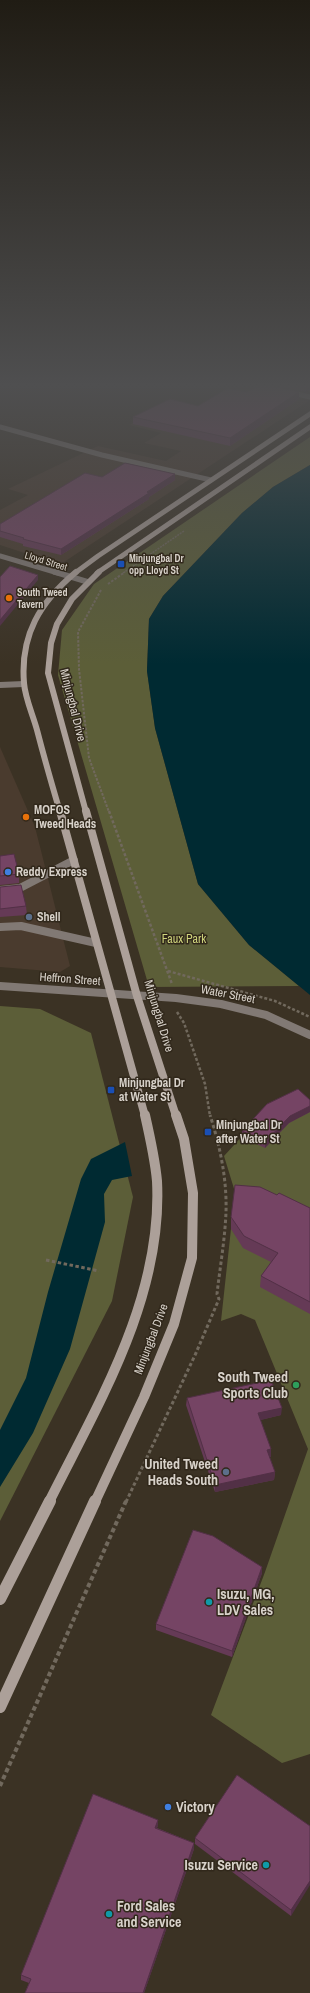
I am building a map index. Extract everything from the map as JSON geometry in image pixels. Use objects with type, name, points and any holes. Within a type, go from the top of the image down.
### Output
[{"type":"main road","name":"Minjungbal Drive","points":[[0,1599],[103,1395],[132,1326],[150,1267],[157,1213],[156,1166],[144,1113],[24,684],[23,659],[28,637],[38,613],[69,578],[98,556],[214,478]]},
{"type":"main road","name":"Minjungbal Drive","points":[[0,1707],[144,1397],[174,1324],[192,1258],[193,1193],[184,1139],[137,996],[48,673],[53,633],[67,606],[88,582],[117,558],[235,478]]},
{"type":"street","points":[[202,478],[211,480]]},
{"type":"street","name":"Lloyd Street","points":[[0,556],[69,578],[88,582]]},
{"type":"street","points":[[0,685],[24,684]]},
{"type":"street","points":[[0,890],[20,888],[74,860]]},
{"type":"street","points":[[0,927],[21,926],[96,943]]},
{"type":"street","name":"Heffron Street","points":[[0,986],[137,996]]},
{"type":"street","name":"Water Street","points":[[137,996],[198,1000],[232,1005],[263,1013],[310,1036]]},
{"type":"path","points":[[168,971],[275,1001],[310,1017]]},
{"type":"path","points":[[46,1260],[99,1271]]},
{"type":"shaded area","points":[[31,478],[192,478],[64,562],[55,563],[0,545],[0,510],[28,495],[8,489]]},
{"type":"shaded area","name":"Shell","points":[[0,747],[35,827],[70,966],[60,972],[0,967]]},
{"type":"green space","name":"Faux Park","points":[[250,478],[288,478],[273,487],[242,513],[163,596],[149,619],[147,671],[155,728],[198,884],[249,945],[299,986],[149,987],[58,675],[62,630],[94,584]]},
{"type":"green space","points":[[0,1006],[40,1009],[91,1033],[133,1197],[112,1301],[0,1521]]},
{"type":"green space","name":"South Tweed Sports Club","points":[[310,1100],[310,1754],[282,1763],[211,1715],[265,1572],[308,1449],[255,1320],[241,1314],[221,1321],[235,1192],[224,1156],[266,1110]]},
{"type":"water","points":[[288,478],[310,478],[310,995],[249,945],[198,884],[155,728],[147,671],[149,619],[163,596],[242,513],[273,487]]},
{"type":"water","points":[[125,1142],[132,1176],[112,1180],[104,1194],[105,1222],[70,1349],[33,1433],[0,1487],[0,1430],[26,1378],[48,1292],[81,1179],[91,1159]]},
{"type":"building","points":[[77,478],[169,478],[147,492],[149,493],[61,549],[0,531],[0,524]]},
{"type":"building","points":[[10,566],[38,575],[0,620],[0,577]]},
{"type":"building","points":[[14,854],[19,874],[0,876],[0,856]]},
{"type":"building","points":[[21,885],[26,906],[0,909],[0,887]]},
{"type":"building","points":[[298,1089],[310,1100],[310,1106],[290,1116],[265,1142],[242,1131],[267,1104]]},
{"type":"building","points":[[235,1185],[260,1187],[277,1195],[279,1193],[310,1208],[310,1302],[261,1276],[278,1253],[244,1236],[231,1217]]},
{"type":"building","points":[[271,1380],[282,1408],[258,1413],[271,1449],[267,1450],[275,1472],[215,1485],[187,1398]]},
{"type":"building","name":"Isuzu, MG, LDV Sales","points":[[193,1530],[213,1536],[262,1567],[232,1651],[156,1624]]},
{"type":"building","name":"Isuzu Service","points":[[237,1775],[310,1826],[310,1881],[291,1910],[195,1838]]},
{"type":"building","name":"Ford Sales and Service","points":[[93,1794],[158,1820],[155,1828],[194,1843],[143,1993],[25,1993],[31,1979],[21,1975]]},
{"type":"place","name":"Minjungbal Dr opp Lloyd St","points":[[121,564]]},
{"type":"place","name":"South Tweed Tavern","points":[[9,598]]},
{"type":"place","name":"MOFOS Tweed Heads","points":[[26,817]]},
{"type":"place","name":"Reddy Express","points":[[8,872]]},
{"type":"place","name":"Shell","points":[[29,917]]},
{"type":"place","name":"Minjungbal Dr at Water St","points":[[111,1090]]},
{"type":"place","name":"Minjungbal Dr after Water St","points":[[208,1132]]},
{"type":"place","name":"South Tweed Sports Club","points":[[296,1385]]},
{"type":"place","name":"United Tweed Heads South","points":[[226,1472]]},
{"type":"place","name":"Isuzu, MG, LDV Sales","points":[[209,1602]]},
{"type":"place","name":"Victory","points":[[168,1807]]},
{"type":"place","name":"Isuzu Service","points":[[266,1865]]},
{"type":"place","name":"Ford Sales and Service","points":[[109,1914]]}]
